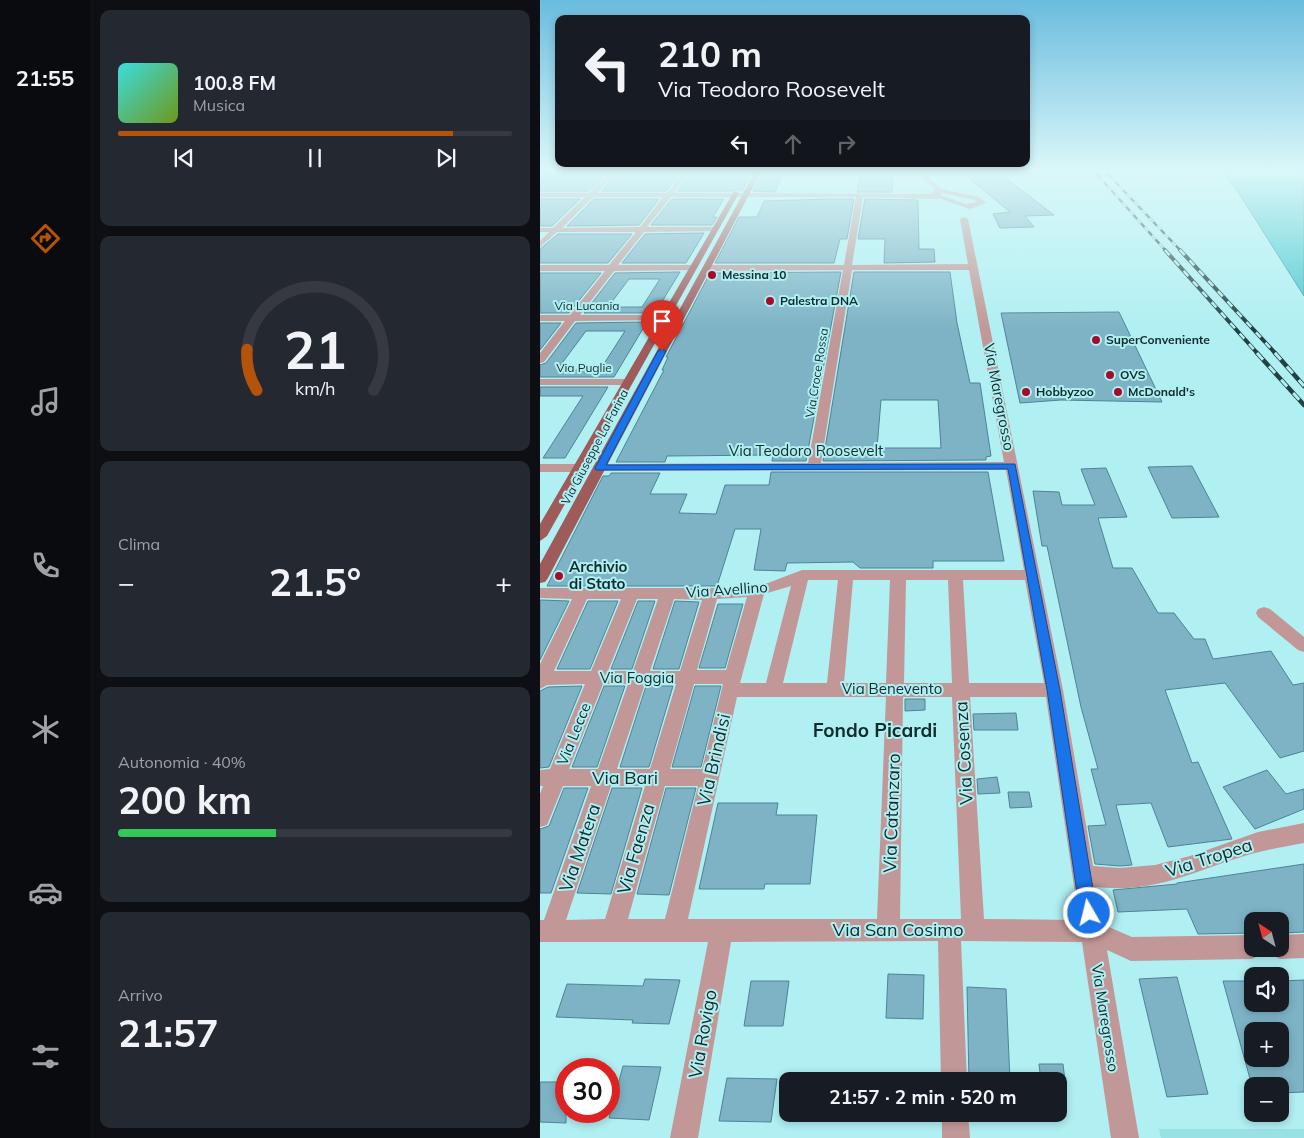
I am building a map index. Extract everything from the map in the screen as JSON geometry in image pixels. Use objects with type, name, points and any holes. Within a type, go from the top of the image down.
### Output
[{"type":"main road","name":"Via Giuseppe La Farina","points":[[540,536],[719,223]]},
{"type":"main road","name":"Via Giuseppe La Farina","points":[[540,578],[707,268],[727,223]]},
{"type":"street","points":[[540,245],[562,223]]},
{"type":"street","points":[[540,360],[647,223]]},
{"type":"street","name":"Via Croce Rossa","points":[[814,467],[855,223]]},
{"type":"street","name":"Via Maregrosso","points":[[964,223],[974,267],[1054,690],[1125,1138]]},
{"type":"street","points":[[540,230],[715,229]]},
{"type":"street","points":[[707,268],[974,267]]},
{"type":"street","points":[[540,268],[693,268]]},
{"type":"street","name":"Via Lucania","points":[[540,318],[664,318]]},
{"type":"street","name":"Via Puglie","points":[[540,382],[628,382]]},
{"type":"street","name":"Via Teodoro Roosevelt","points":[[599,468],[1012,466]]},
{"type":"street","points":[[540,468],[579,468]]},
{"type":"street","points":[[773,690],[802,575]]},
{"type":"street","name":"Via Avellino","points":[[540,593],[711,594],[756,591],[790,582],[802,575],[1032,575]]},
{"type":"street","points":[[835,690],[846,575]]},
{"type":"street","name":"Via Catanzaro","points":[[888,930],[898,576]]},
{"type":"street","name":"Via Cosenza","points":[[954,1072],[961,930],[961,689],[955,576]]},
{"type":"street","name":"Via Brindisi","points":[[674,930],[756,591]]},
{"type":"street","points":[[541,679],[582,594]]},
{"type":"street","name":"Via Lecce","points":[[540,818],[548,778],[596,678],[631,594]]},
{"type":"street","name":"Via Matera","points":[[545,931],[604,778],[668,594]]},
{"type":"street","name":"Via Faenza","points":[[613,931],[711,594]]},
{"type":"street","points":[[1264,613],[1304,646]]},
{"type":"street","name":"Via Foggia","points":[[541,679],[686,677],[732,684]]},
{"type":"street","name":"Via Benevento","points":[[732,684],[773,690],[1054,690]]},
{"type":"street","name":"Via Bari","points":[[548,778],[710,778]]},
{"type":"street","name":"Via Tropea","points":[[1084,875],[1120,879],[1154,875],[1190,866],[1258,842],[1304,833]]},
{"type":"street","name":"Via Rovigo","points":[[684,1138],[722,930]]},
{"type":"street","name":"Via San Cosimo","points":[[545,931],[1091,931],[1131,949],[1244,947]]},
{"type":"street","points":[[1289,946],[1304,946]]},
{"type":"street","points":[[955,1122],[956,1138]]},
{"type":"shaded area","points":[[1258,223],[1304,223],[1304,296]]},
{"type":"shaded area","points":[[1159,1129],[1304,1129],[1304,1138],[1161,1138]]},
{"type":"building","points":[[540,223],[555,223],[552,226],[540,226]]},
{"type":"building","points":[[570,223],[640,223],[639,225],[567,226]]},
{"type":"building","points":[[653,223],[713,223],[712,225],[651,225]]},
{"type":"building","points":[[736,223],[850,223],[847,239],[840,239],[834,263],[715,263]]},
{"type":"building","points":[[861,223],[918,223],[919,249],[934,249],[935,262],[884,263],[885,239],[858,239]]},
{"type":"building","points":[[998,223],[1031,223],[1034,227],[1000,228]]},
{"type":"building","points":[[704,233],[686,263],[622,263],[645,234]]},
{"type":"building","points":[[558,234],[632,234],[608,263],[540,263],[540,249]]},
{"type":"building","points":[[680,272],[655,313],[584,313],[615,273]],"holes":[[[629,279],[660,279],[642,307],[608,307]]]},
{"type":"building","points":[[841,272],[806,461],[772,461],[773,455],[667,456],[665,462],[616,462],[664,370],[662,370],[668,357],[666,357],[710,273]]},
{"type":"building","points":[[854,272],[950,272],[957,323],[970,383],[980,383],[991,456],[986,457],[986,460],[823,461]],"holes":[[[881,400],[938,400],[941,448],[877,448]]]},
{"type":"building","points":[[540,273],[601,273],[569,313],[540,313]]},
{"type":"building","points":[[1119,312],[1162,402],[1061,400],[1020,403],[1001,313]]},
{"type":"building","points":[[647,322],[614,377],[540,377],[540,365],[546,363],[576,323]],"holes":[[[586,331],[625,331],[600,370],[557,370]]]},
{"type":"building","points":[[540,323],[561,323],[540,350]]},
{"type":"building","points":[[540,387],[608,387],[565,458],[543,458],[583,396],[540,396]]},
{"type":"building","points":[[1192,466],[1219,517],[1172,518],[1148,467]]},
{"type":"building","points":[[1106,468],[1127,517],[1098,518],[1113,568],[1132,568],[1158,613],[1174,613],[1194,639],[1205,639],[1213,659],[1271,651],[1293,685],[1304,683],[1304,751],[1280,758],[1225,683],[1165,690],[1192,763],[1198,762],[1232,839],[1168,847],[1151,803],[1116,805],[1132,865],[1120,866],[1095,864],[1088,826],[1106,825],[1091,769],[1098,769],[1081,707],[1047,546],[1042,546],[1033,491],[1059,492],[1062,505],[1095,505],[1081,469]]},
{"type":"building","points":[[771,472],[988,472],[1004,561],[933,561],[933,568],[860,568],[853,562],[787,563],[785,571],[754,570],[761,529],[735,529],[717,586],[547,586],[603,476],[609,476],[611,473],[660,473],[650,494],[687,494],[679,513],[716,514],[725,485],[769,485]]},
{"type":"building","points":[[540,600],[569,601],[540,660]]},
{"type":"building","points":[[588,601],[618,601],[590,669],[557,669]]},
{"type":"building","points":[[638,601],[655,601],[632,669],[611,669]]},
{"type":"building","points":[[675,601],[699,602],[679,669],[653,669]]},
{"type":"building","points":[[718,604],[743,604],[725,668],[699,668]]},
{"type":"building","points":[[582,686],[549,767],[540,768],[540,691],[548,687]]},
{"type":"building","points":[[604,686],[625,686],[597,767],[572,767]]},
{"type":"building","points":[[646,686],[673,686],[649,767],[620,767]]},
{"type":"building","points":[[695,686],[721,686],[701,767],[672,767]]},
{"type":"building","points":[[905,699],[925,699],[925,710],[905,711]]},
{"type":"building","points":[[1016,713],[1018,730],[974,730],[973,714]]},
{"type":"building","points":[[1267,770],[1286,794],[1304,789],[1304,809],[1255,829],[1223,787]]},
{"type":"building","points":[[997,777],[1000,793],[978,794],[977,779]]},
{"type":"building","points":[[564,788],[588,788],[551,893],[540,893],[540,829],[549,826]]},
{"type":"building","points":[[612,788],[642,788],[611,894],[577,893]]},
{"type":"building","points":[[666,788],[696,788],[669,895],[637,894]]},
{"type":"building","points":[[1008,792],[1029,792],[1032,807],[1010,808]]},
{"type":"building","points":[[718,803],[778,803],[776,815],[817,815],[810,884],[765,884],[764,889],[699,889]]},
{"type":"building","points":[[1304,864],[1304,932],[1289,933],[1289,912],[1244,912],[1244,933],[1198,934],[1187,909],[1118,912],[1113,890],[1177,883]]},
{"type":"building","points":[[888,974],[924,975],[923,1019],[886,1018]]},
{"type":"building","points":[[1177,977],[1208,1094],[1167,1097],[1139,979]]},
{"type":"building","points":[[645,979],[680,980],[669,1024],[632,1023],[633,1020],[556,1017],[567,984],[643,986]]},
{"type":"building","points":[[1304,980],[1304,1092],[1289,1093],[1289,1077],[1250,1077],[1247,1067],[1289,1067],[1289,1022],[1244,1022],[1244,1057],[1223,981],[1244,981],[1244,1012],[1289,1012],[1289,981]]},
{"type":"building","points":[[751,981],[789,981],[783,1026],[744,1026]]},
{"type":"building","points":[[967,987],[1006,989],[1010,1072],[969,1072]]},
{"type":"building","points":[[1039,1064],[1063,1064],[1064,1072],[1040,1072]]},
{"type":"building","points":[[623,1066],[661,1067],[649,1120],[620,1119],[620,1077]]},
{"type":"building","points":[[727,1078],[777,1079],[771,1122],[719,1121]]},
{"type":"building","points":[[540,1082],[555,1082],[555,1123],[540,1122]]},
{"type":"railway","points":[[1141,223],[1166,251]]},
{"type":"railway","points":[[1154,223],[1181,251]]},
{"type":"railway","points":[[1165,250],[1258,354]]},
{"type":"railway","points":[[1180,250],[1276,354]]},
{"type":"railway","points":[[1257,353],[1304,405]]},
{"type":"railway","points":[[1275,353],[1304,386]]},
{"type":"place","name":"Messina 10","points":[[712,275]]},
{"type":"place","name":"Palestra DNA","points":[[770,301]]},
{"type":"place","name":"SuperConveniente","points":[[1096,340]]},
{"type":"place","name":"OVS","points":[[1110,375]]},
{"type":"place","name":"Hobbyzoo","points":[[1026,392]]},
{"type":"place","name":"McDonald's","points":[[1118,392]]},
{"type":"place","name":"Archivio di Stato","points":[[559,576]]},
{"type":"district","name":"Fondo Picardi","points":[[875,730]]},
{"type":"route","points":[[662,351],[599,468],[1012,466],[1054,690],[1089,913]]}]
